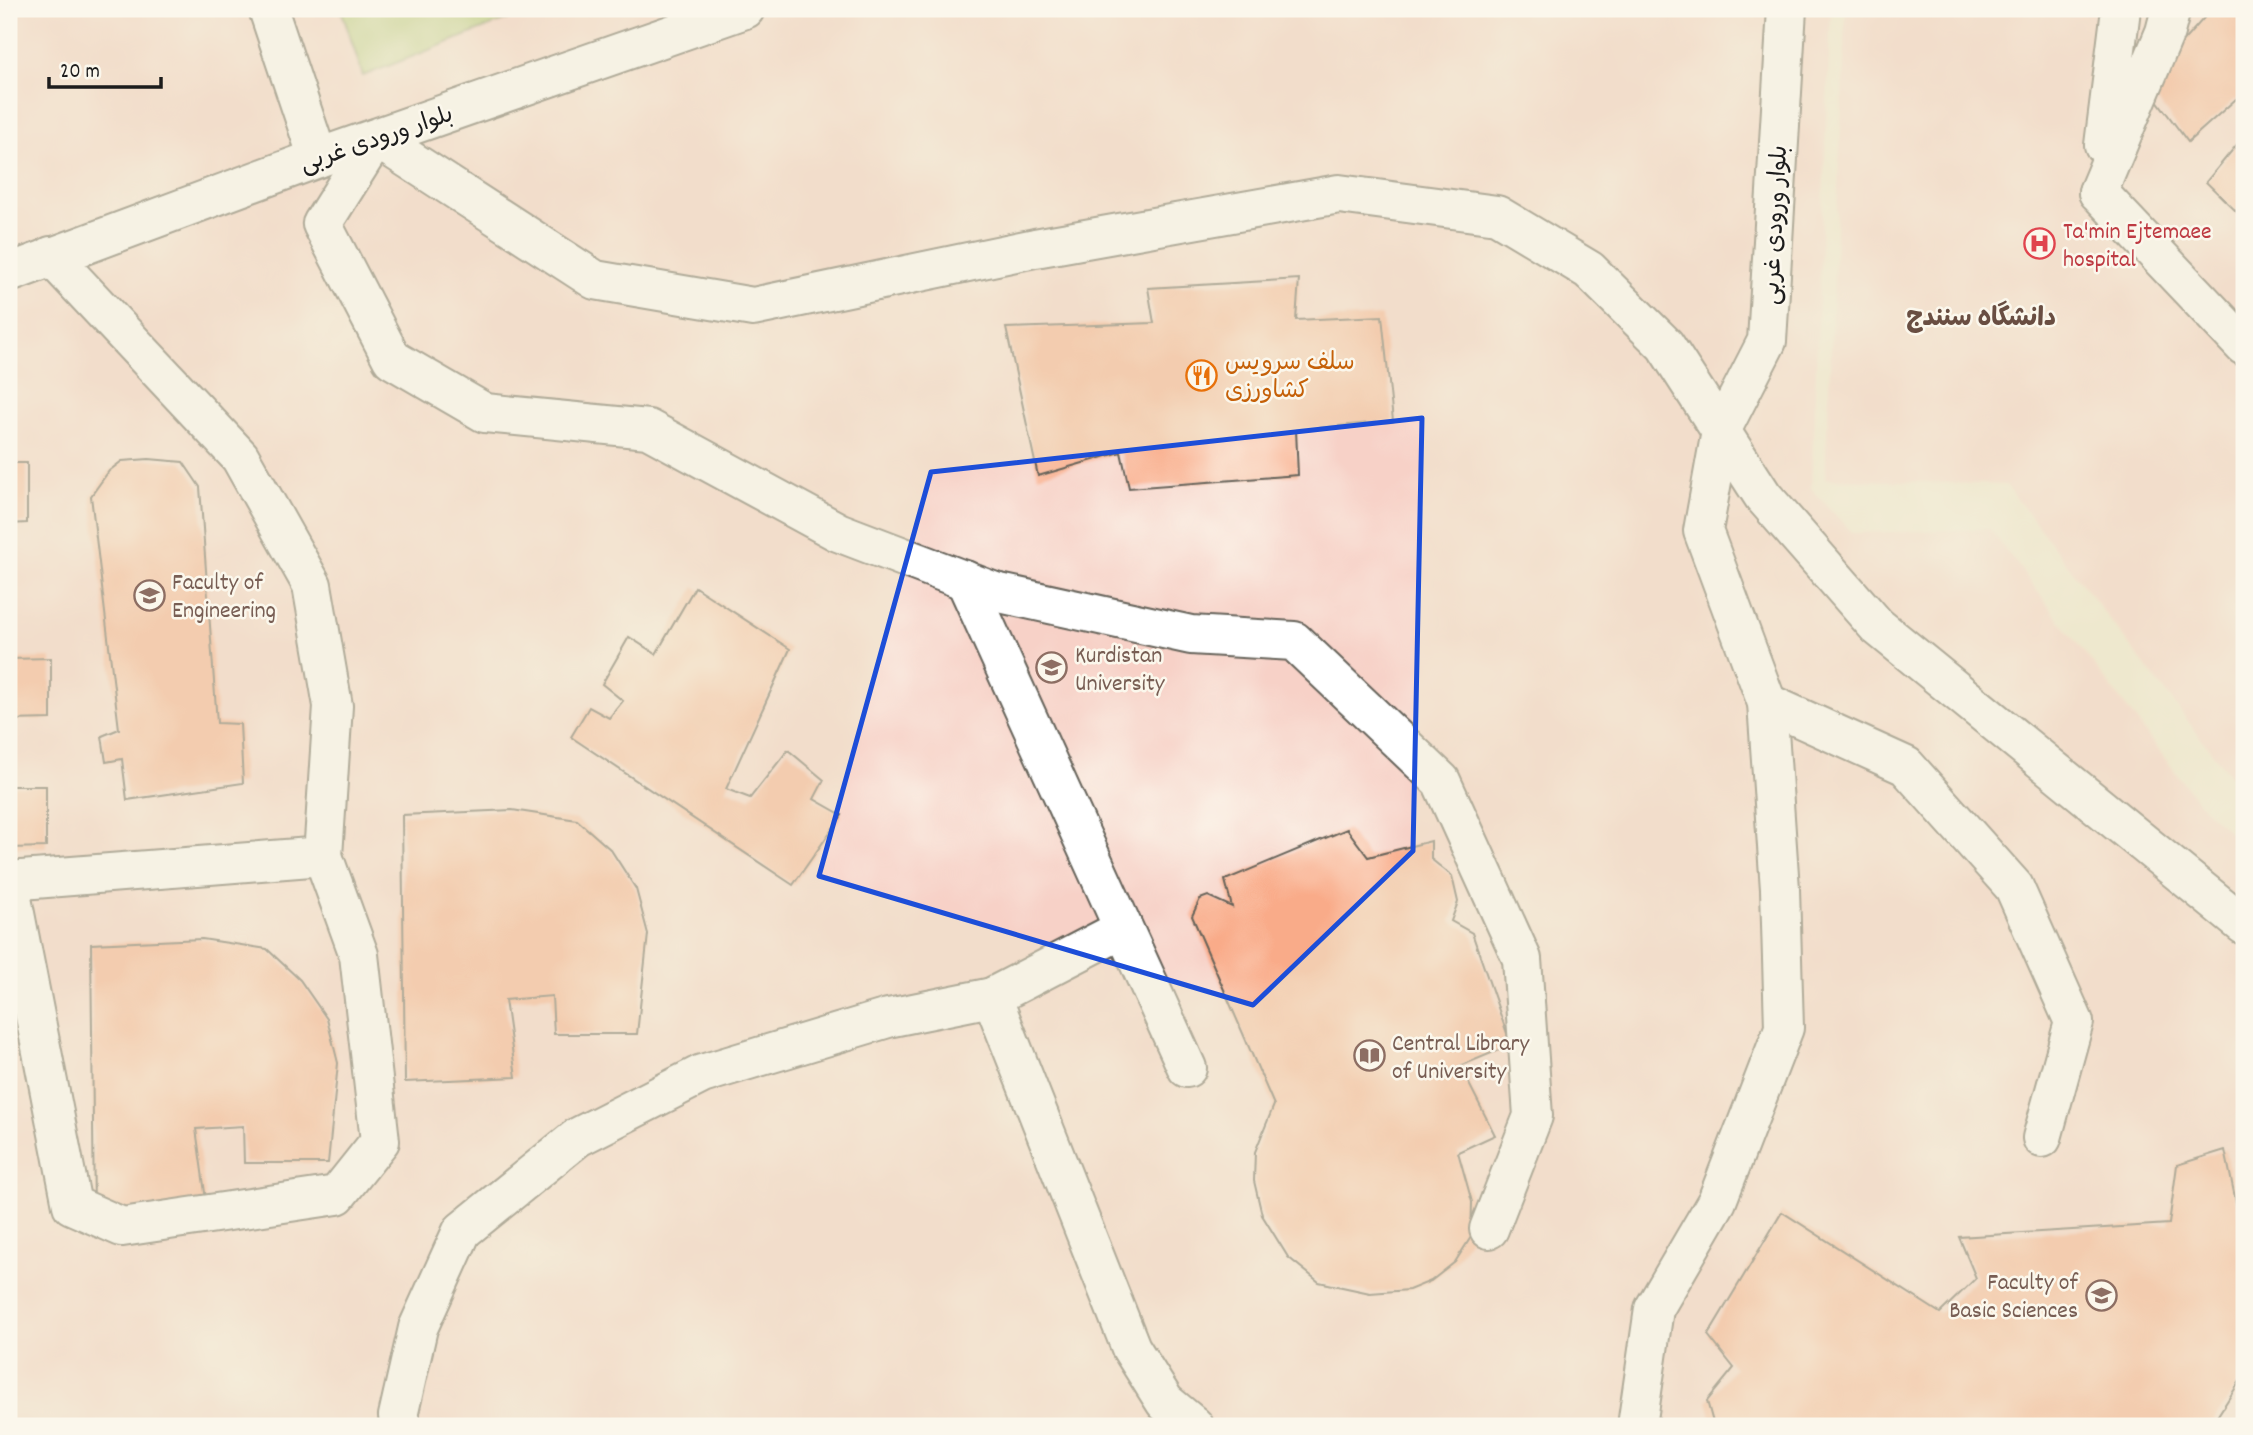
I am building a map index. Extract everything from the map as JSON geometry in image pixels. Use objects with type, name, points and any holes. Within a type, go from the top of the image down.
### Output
[{"type":"street","points":[[268,9],[318,158]]},
{"type":"street","name":"بلوار ورودی غربی","points":[[9,273],[318,158],[745,9]]},
{"type":"street","name":"بلوار ورودی غربی","points":[[1637,1426],[1654,1309],[1717,1201],[1784,1028],[1780,889],[1767,703],[1703,531],[1721,431],[1767,341],[1787,9]]},
{"type":"street","points":[[2098,192],[2122,9]]},
{"type":"street","points":[[2098,192],[2165,32],[2171,9]]},
{"type":"street","points":[[1489,1229],[1533,1116],[1522,959],[1441,781],[1294,640],[1191,635],[995,592],[838,532],[648,429],[485,414],[393,359],[322,224],[376,138],[596,280],[753,307],[1035,248],[1339,194],[1497,215],[1589,270],[1665,345],[1763,496],[1877,626],[2244,925]]},
{"type":"street","points":[[2098,192],[2244,346]]},
{"type":"street","points":[[51,256],[240,457],[312,585],[333,706],[323,856],[359,955],[380,1141],[337,1195],[122,1227],[72,1205],[9,882],[323,856]]},
{"type":"street","points":[[965,580],[1187,1068]]},
{"type":"street","points":[[1767,703],[1906,766],[2014,887],[2074,1022],[2042,1138]]},
{"type":"street","points":[[402,1426],[398,1416],[418,1328],[462,1231],[578,1137],[702,1074],[888,1018],[992,997],[1123,929]]},
{"type":"street","points":[[992,997],[1131,1349],[1165,1402],[1194,1426]]},
{"type":"highlighted area","points":[[1422,418],[1413,851],[1253,1005],[819,876],[931,472]]},
{"type":"shaded area","name":"Kurdistan University","points":[[9,9],[1831,9],[1811,488],[1852,533],[1990,529],[2199,803],[2244,846],[2244,1426],[9,1426]]},
{"type":"shaded area","name":"Ta'min Ejtemaee hospital","points":[[1846,9],[2244,9],[2244,794],[2006,485],[1825,479]]},
{"type":"green space","points":[[341,9],[534,9],[363,76]]},
{"type":"building","points":[[2198,9],[2244,9],[2244,109],[2236,99],[2188,142],[2145,84],[2204,18]]},
{"type":"building","points":[[2244,136],[2244,219],[2206,182]]},
{"type":"building","name":"سلف سرویس کشاورزی","points":[[1299,279],[1296,320],[1382,316],[1393,421],[1296,430],[1298,475],[1129,488],[1121,452],[1038,476],[1006,328],[1154,323],[1148,288]]},
{"type":"building","points":[[149,459],[183,462],[200,487],[217,723],[240,724],[243,783],[127,800],[122,759],[106,762],[102,736],[119,729],[91,496],[109,471],[122,461]]},
{"type":"building","points":[[9,463],[27,463],[27,523],[9,524]]},
{"type":"building","points":[[695,587],[790,649],[726,789],[750,798],[788,750],[824,780],[814,799],[842,815],[793,885],[571,737],[589,707],[609,718],[623,701],[602,684],[629,637],[656,654]]},
{"type":"building","points":[[51,658],[51,719],[9,720],[9,659]]},
{"type":"building","points":[[9,786],[46,786],[46,847],[9,848]]},
{"type":"building","points":[[512,810],[577,820],[611,850],[636,889],[648,934],[637,1034],[554,1034],[552,996],[505,1000],[516,1077],[405,1082],[402,815]]},
{"type":"building","name":"Central Library of University","points":[[1347,829],[1368,857],[1431,841],[1431,859],[1452,876],[1458,902],[1451,921],[1472,933],[1511,1045],[1460,1066],[1495,1135],[1458,1152],[1472,1202],[1471,1237],[1455,1262],[1431,1281],[1409,1290],[1370,1293],[1319,1282],[1288,1257],[1262,1215],[1254,1181],[1255,1152],[1274,1105],[1192,916],[1200,899],[1208,896],[1232,907],[1225,880]]},
{"type":"building","points":[[202,939],[267,949],[300,980],[327,1019],[338,1063],[328,1163],[244,1163],[243,1126],[196,1129],[207,1207],[94,1211],[91,944]]},
{"type":"building","name":"Faculty of Basic Sciences","points":[[2225,1150],[2244,1240],[2244,1375],[2211,1426],[1714,1426],[1707,1401],[1734,1368],[1708,1335],[1782,1212],[1940,1313],[1976,1278],[1959,1237],[2169,1224],[2177,1165]]},
{"type":"place","name":"Ta'min Ejtemaee hospital","points":[[2040,244]]},
{"type":"place","name":"سلف سرویس کشاورزی","points":[[1202,375]]},
{"type":"place","name":"Faculty of Engineering","points":[[149,595]]},
{"type":"place","name":"Kurdistan University","points":[[1052,668]]},
{"type":"place","name":"Central Library of University","points":[[1369,1056]]},
{"type":"place","name":"Faculty of Basic Sciences","points":[[2101,1295]]},
{"type":"district","name":"دانشگاه سنندج","points":[[1981,316]]}]
